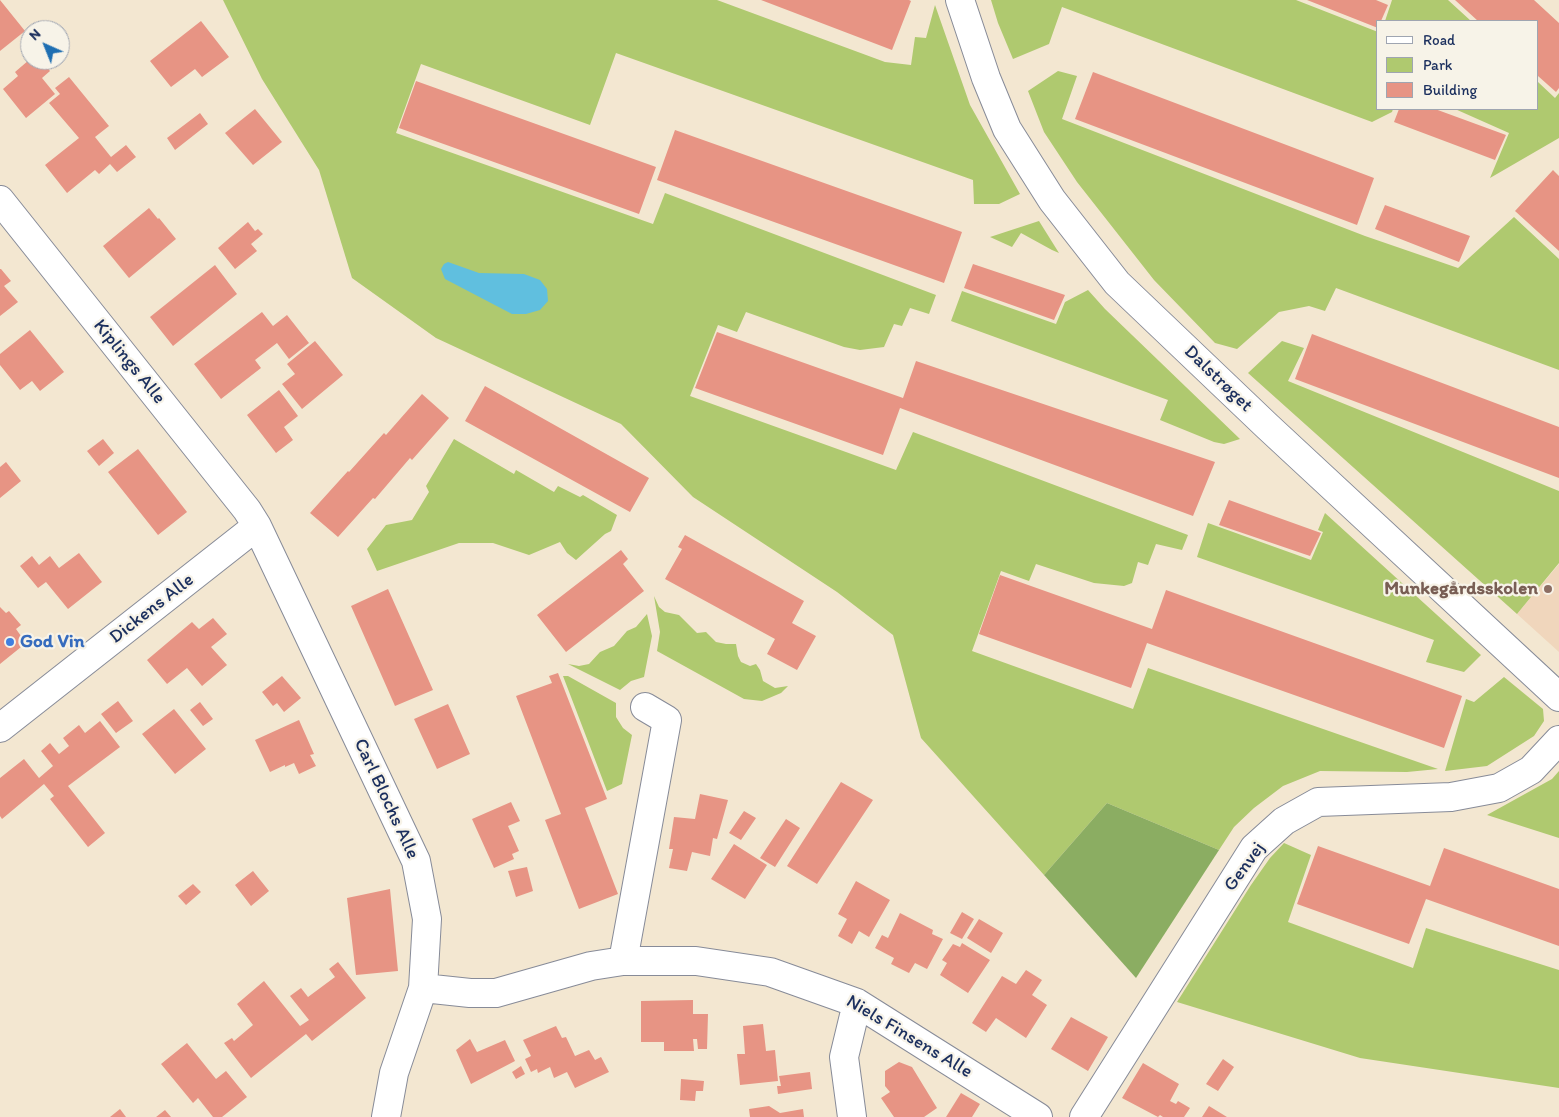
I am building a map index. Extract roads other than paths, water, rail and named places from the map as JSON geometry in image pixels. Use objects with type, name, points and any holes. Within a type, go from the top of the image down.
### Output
[{"type":"street","name":"Dalstrøget","points":[[960,0],[986,78],[1007,130],[1052,200],[1117,283],[1267,426],[1559,697]]},
{"type":"street","name":"Kiplings Alle","points":[[0,200],[235,495],[257,526]]},
{"type":"street","name":"Dickens Alle","points":[[0,728],[257,526]]},
{"type":"street","name":"Carl Blochs Alle","points":[[257,526],[416,861],[427,918],[423,988],[394,1073],[386,1117]]},
{"type":"street","points":[[623,961],[667,720],[645,707]]},
{"type":"street","name":"Genvej","points":[[1084,1117],[1254,848],[1284,821],[1318,802],[1451,797],[1499,788],[1531,770],[1559,740]]},
{"type":"street","name":"Niels Finsens Alle","points":[[423,988],[470,994],[496,993],[591,966],[623,961],[696,961],[770,972],[857,1003],[1038,1117]]},
{"type":"street","points":[[852,1117],[844,1057],[857,1003]]},
{"type":"water","points":[[448,262],[479,273],[524,274],[540,280],[547,289],[548,301],[540,310],[526,314],[512,314],[445,279],[441,269]]},
{"type":"place","name":"Munkegårdsskolen","points":[[1548,589]]},
{"type":"place","name":"God Vin","points":[[10,642]]}]
